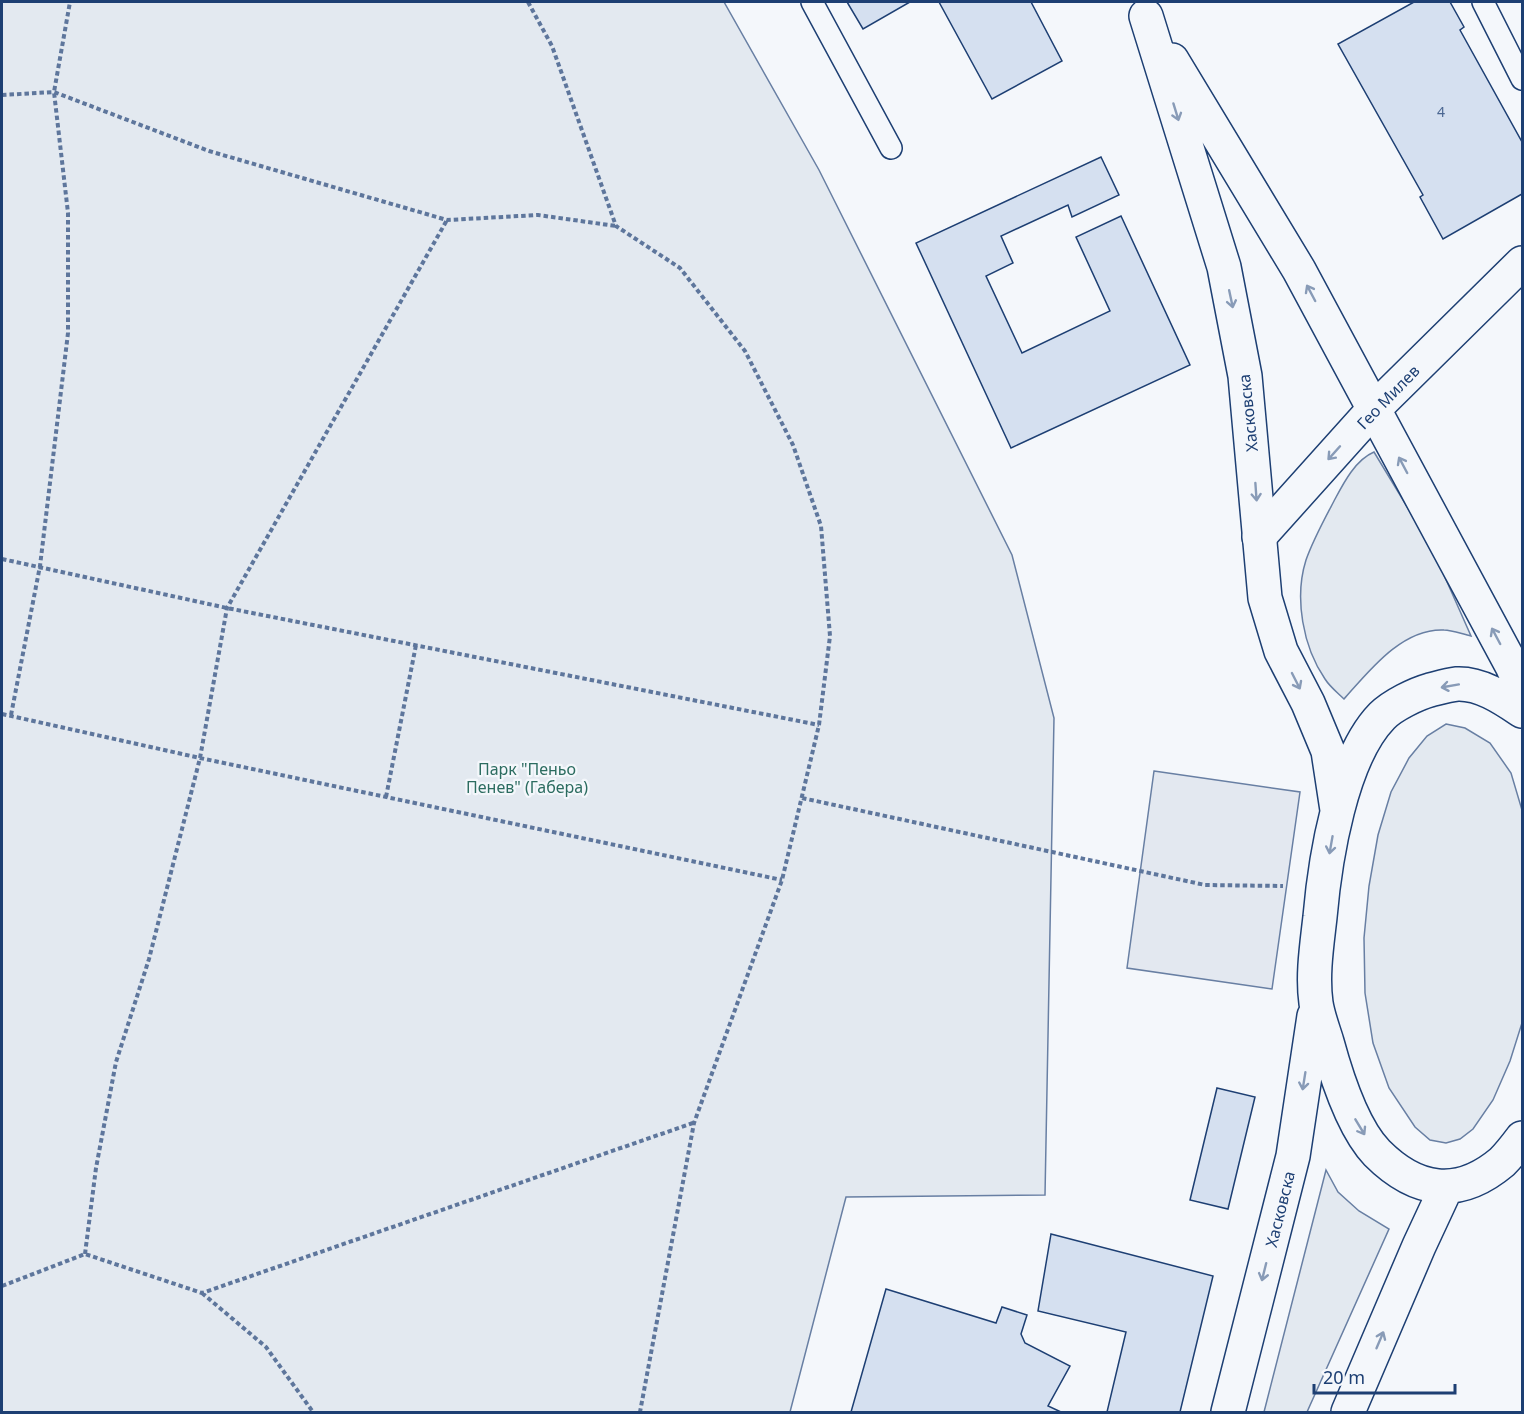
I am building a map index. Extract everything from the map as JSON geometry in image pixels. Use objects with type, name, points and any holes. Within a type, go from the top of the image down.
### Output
[{"type":"main road","name":"Хасковска","points":[[1142,9],[1299,270],[1522,688]]},
{"type":"main road","name":"Хасковска","points":[[1142,9],[1224,267],[1245,375],[1265,598],[1281,651],[1308,704],[1328,751],[1337,810]]},
{"type":"main road","name":"Гео Милев","points":[[1259,537],[1373,410],[1522,263]]},
{"type":"main road","points":[[1522,711],[1493,692],[1457,684],[1418,693],[1383,715],[1359,749],[1337,810],[1323,887],[1316,964],[1316,1003],[1335,1074],[1357,1122],[1376,1152],[1402,1173],[1424,1185],[1446,1188],[1475,1180],[1502,1162],[1522,1138]]},
{"type":"main road","name":"Хасковска","points":[[1228,1413],[1293,1156],[1316,1003]]},
{"type":"main road","points":[[1348,1413],[1446,1188]]},
{"type":"lane","points":[[812,2],[891,148]]},
{"type":"lane","points":[[1483,2],[1522,79]]},
{"type":"path","points":[[11,715],[40,566],[68,333],[68,213],[54,92],[70,2]]},
{"type":"path","points":[[528,2],[552,46],[616,226]]},
{"type":"path","points":[[2,95],[54,92],[209,151],[447,220],[538,215],[616,226],[680,268],[745,351],[793,445],[821,526],[830,636],[819,725],[782,880],[694,1123],[640,1413]]},
{"type":"path","points":[[85,1254],[96,1167],[116,1062],[149,959],[200,758],[227,608],[447,220]]},
{"type":"path","points":[[2,559],[227,608],[819,725]]},
{"type":"path","points":[[386,797],[416,645]]},
{"type":"path","points":[[2,714],[200,758],[782,880]]},
{"type":"path","points":[[802,798],[1205,885],[1323,887]]},
{"type":"path","points":[[202,1293],[694,1123]]},
{"type":"path","points":[[2,1286],[85,1254],[202,1293],[266,1347],[313,1413]]},
{"type":"green space","name":"Парк \"Пеньо Пенев\" (Габера)","points":[[2,2],[724,2],[819,170],[1012,555],[1054,718],[1045,1195],[846,1197],[790,1412],[2,1412]]},
{"type":"green space","points":[[1374,452],[1432,548],[1471,636],[1444,630],[1429,631],[1414,636],[1388,653],[1344,699],[1327,682],[1311,652],[1301,606],[1302,575],[1312,545],[1341,487],[1355,467]]},
{"type":"green space","points":[[1446,724],[1465,728],[1490,743],[1511,773],[1522,810],[1522,1023],[1510,1061],[1493,1100],[1473,1129],[1460,1139],[1446,1143],[1430,1140],[1415,1127],[1389,1088],[1373,1043],[1365,993],[1364,938],[1369,886],[1378,835],[1391,792],[1409,758],[1427,736]]},
{"type":"green space","points":[[1326,1170],[1338,1192],[1359,1211],[1389,1229],[1307,1412],[1264,1412]]},
{"type":"shaded area","points":[[1154,771],[1300,792],[1272,989],[1127,968]]},
{"type":"building","points":[[847,2],[910,2],[863,29]]},
{"type":"building","points":[[939,2],[1031,2],[1062,61],[992,99]]},
{"type":"building","points":[[1414,2],[1450,2],[1464,27],[1460,30],[1522,142],[1522,194],[1443,239],[1420,197],[1423,195],[1338,44]]},
{"type":"building","points":[[1101,157],[1119,195],[1072,217],[1068,205],[1001,236],[1013,263],[986,276],[1022,353],[1110,311],[1076,237],[1121,216],[1190,365],[1011,448],[916,243]]},
{"type":"building","points":[[1217,1088],[1255,1097],[1228,1209],[1190,1200]]},
{"type":"building","points":[[1051,1234],[1213,1276],[1180,1412],[1107,1412],[1126,1332],[1038,1311]]},
{"type":"building","points":[[886,1289],[996,1323],[1002,1307],[1027,1315],[1021,1334],[1025,1343],[1070,1366],[1048,1406],[1061,1412],[851,1412]]}]
